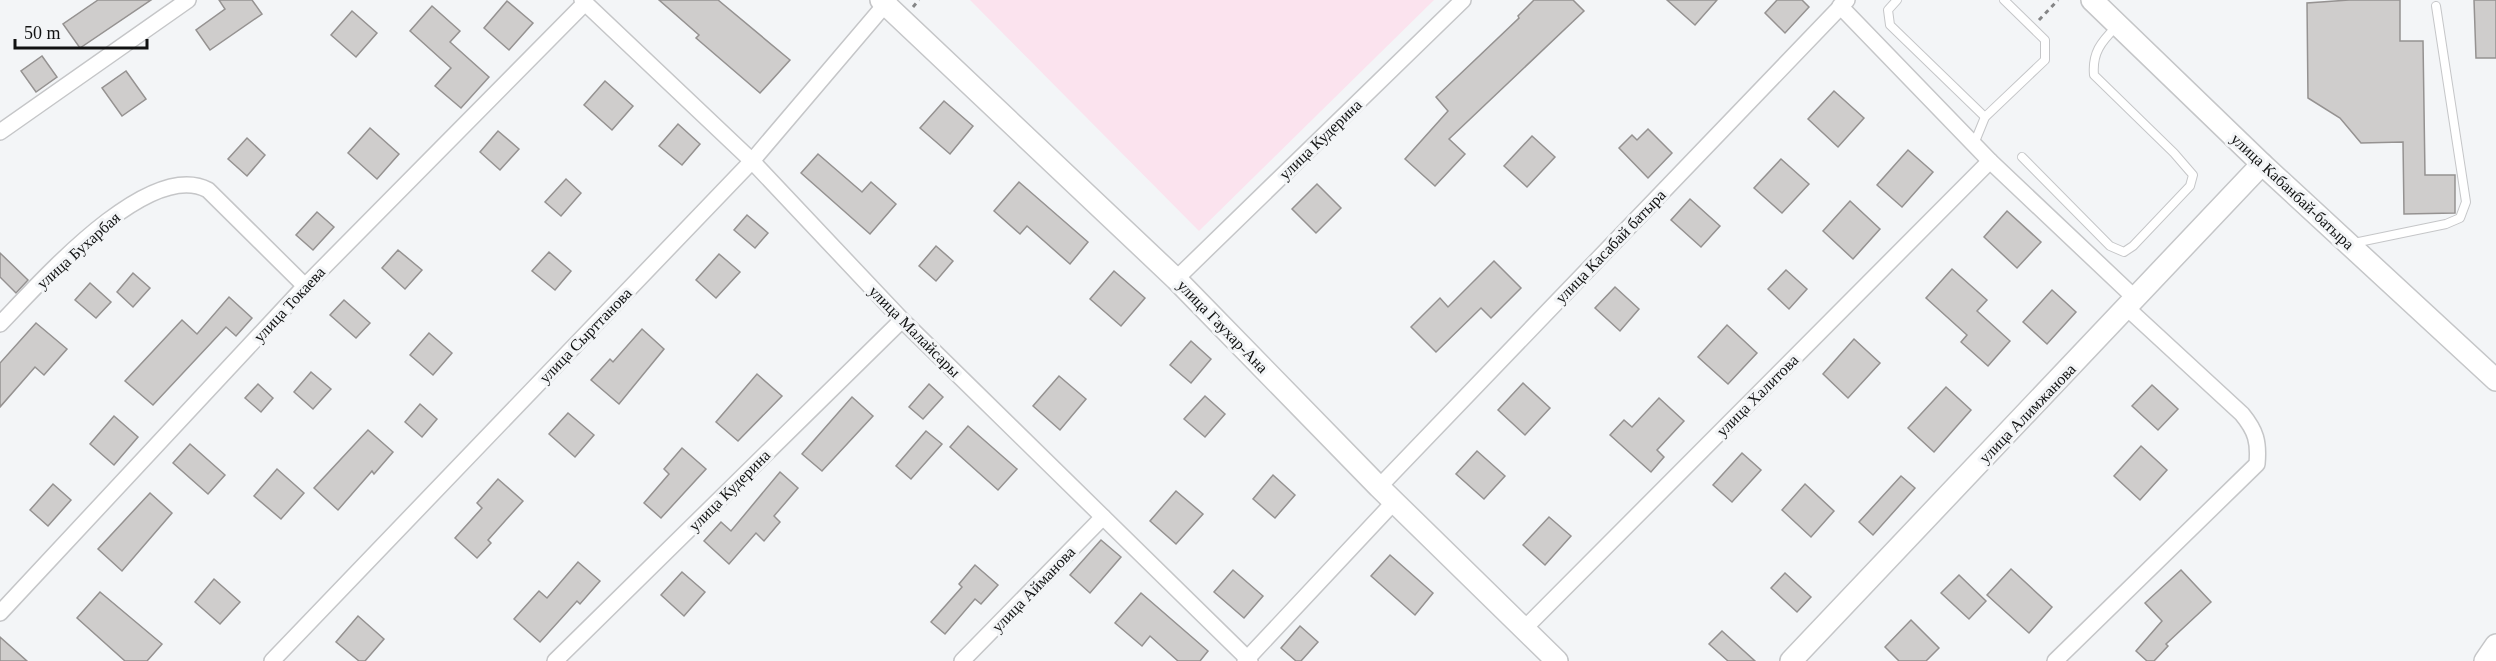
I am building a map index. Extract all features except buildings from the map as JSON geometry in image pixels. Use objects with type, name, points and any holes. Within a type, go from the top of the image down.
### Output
[{"type":"street","points":[[0,132],[188,0]]},
{"type":"street","name":"улица Кудерина","points":[[1176,279],[1463,0]]},
{"type":"street","name":"улица Кабанбай-батыра","points":[[2092,0],[2262,164],[2496,380]]},
{"type":"street","name":"улица Малайсары","points":[[583,1],[752,161],[902,320],[1247,660]]},
{"type":"street","name":"улица Токаева","points":[[0,613],[305,286],[583,1]]},
{"type":"street","name":"улица Гаухар-Ана","points":[[885,1],[1176,279],[1379,487],[1557,661]]},
{"type":"street","name":"улица Сырттанова","points":[[272,661],[752,161],[885,1]]},
{"type":"street","points":[[1844,3],[1990,161],[2242,414],[2254,429],[2259,443],[2257,464],[2055,661]]},
{"type":"street","name":"улица Касабай батыра","points":[[1379,487],[1844,3]]},
{"type":"street","name":"улица Халитова","points":[[1524,629],[1990,161]]},
{"type":"street","name":"улица Алимжанова","points":[[1791,661],[2262,164]]},
{"type":"street","name":"улица Бухарбая","points":[[0,324],[72,251],[125,208],[151,194],[180,185],[196,184],[208,190],[305,286]]},
{"type":"street","name":"улица Кудерина","points":[[555,661],[902,320]]},
{"type":"street","points":[[1247,660],[1394,502]]},
{"type":"street","name":"улица Айманова","points":[[962,661],[1103,517]]},
{"type":"street","points":[[2485,661],[2496,645]]},
{"type":"lane","points":[[1897,0],[1888,10],[1890,25],[1985,117]]},
{"type":"lane","points":[[1974,144],[1985,117],[2045,60],[2045,40],[2004,0]]},
{"type":"lane","points":[[2350,244],[2446,224],[2460,218],[2466,202],[2436,6]]},
{"type":"lane","points":[[2022,157],[2110,246],[2124,252],[2133,246],[2190,186],[2193,175],[2174,153],[2094,75],[2093,60],[2104,38],[2118,25]]},
{"type":"path","points":[[2032,27],[2058,0]]},
{"type":"shaded area","points":[[970,0],[1434,0],[1199,231]]}]
